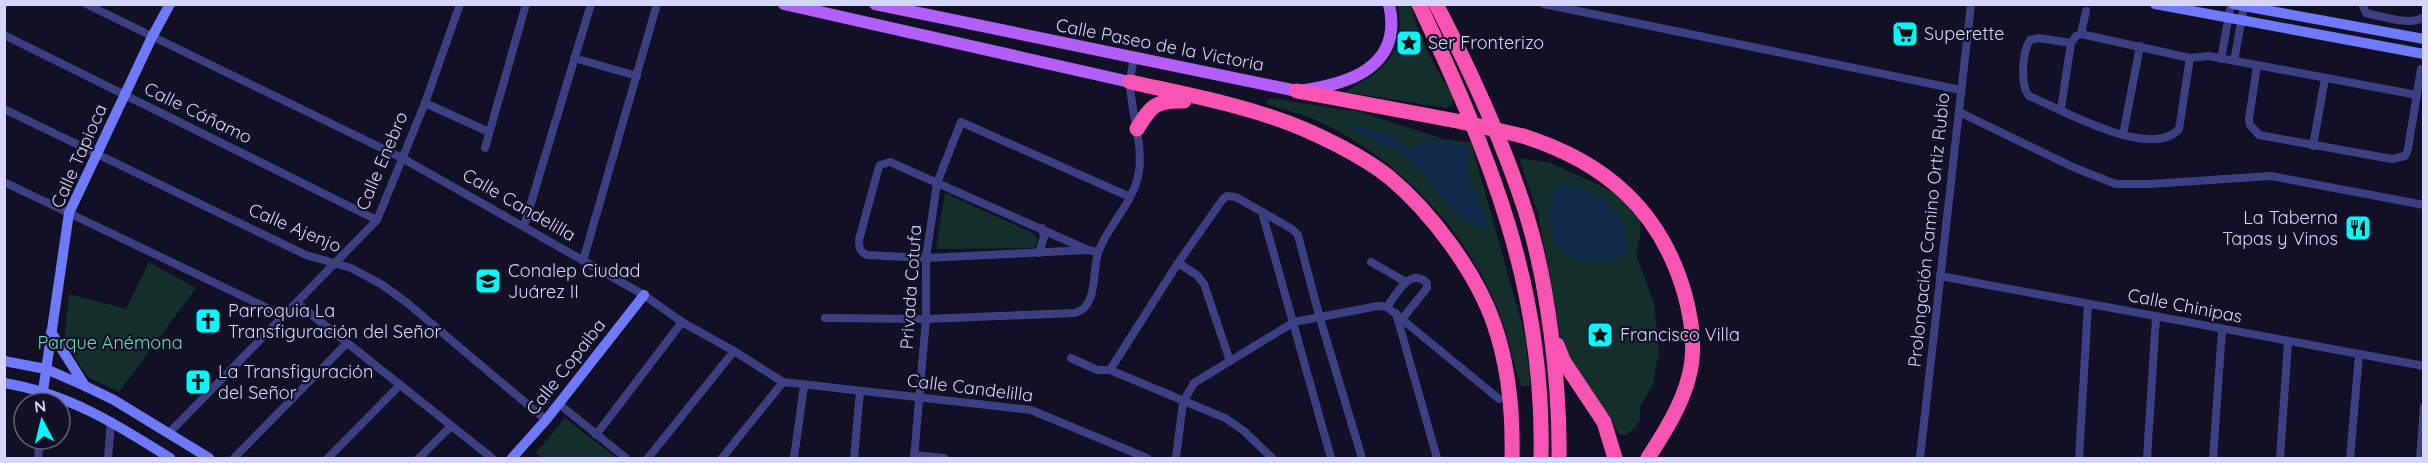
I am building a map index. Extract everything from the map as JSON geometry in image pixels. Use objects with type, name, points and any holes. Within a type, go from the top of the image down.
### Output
[{"type":"highway","points":[[1419,4],[1485,152],[1508,218],[1525,280],[1532,322],[1541,426],[1541,459]]},
{"type":"highway","points":[[1436,4],[1512,174],[1526,211],[1559,354],[1604,422],[1615,459]]},
{"type":"highway","points":[[1130,82],[1209,100],[1305,130],[1348,152],[1387,176],[1416,204],[1463,264],[1479,291],[1494,324],[1511,399],[1512,459]]},
{"type":"highway","points":[[1297,91],[1523,136],[1555,146],[1581,160],[1628,194],[1649,217],[1667,246],[1678,272],[1691,324],[1693,345],[1689,375],[1682,397],[1648,459]]},
{"type":"highway","points":[[1137,129],[1148,112],[1161,102],[1209,100]]},
{"type":"highway","points":[[1546,305],[1559,419],[1559,459]]},
{"type":"main road","points":[[784,4],[1130,82]]},
{"type":"main road","name":"Calle Paseo de la Victoria","points":[[875,4],[1297,91]]},
{"type":"main road","points":[[1297,91],[1341,83],[1364,72],[1379,61],[1386,50],[1391,34],[1392,21],[1389,4]]},
{"type":"street","name":"Calle Candelilla","points":[[86,4],[402,158],[644,295],[682,322],[783,382],[1031,410],[1147,459]]},
{"type":"street","name":"Calle Tapioca","points":[[44,391],[69,213],[152,37],[170,4]]},
{"type":"street","name":"Calle Enebro","points":[[169,433],[377,220],[425,103],[460,4]]},
{"type":"street","points":[[485,148],[526,4]]},
{"type":"street","points":[[524,226],[591,4]]},
{"type":"street","points":[[583,261],[657,4]]},
{"type":"street","points":[[1544,4],[1563,6],[1961,90]]},
{"type":"street","name":"Prolongación Camino Ortiz Rubio","points":[[1920,459],[1971,4]]},
{"type":"street","points":[[2155,4],[2424,54]]},
{"type":"street","points":[[2362,4],[2366,13],[2370,14],[2413,21],[2424,17]]},
{"type":"street","points":[[2221,59],[2229,17],[2236,5]]},
{"type":"street","points":[[2234,61],[2241,19],[2236,5]]},
{"type":"street","points":[[2236,5],[2424,39]]},
{"type":"street","points":[[2081,34],[2086,11]]},
{"type":"street","points":[[2061,109],[2071,43],[2076,36],[2081,34],[2190,58],[2209,56],[2416,95]]},
{"type":"street","name":"Calle Cáñamo","points":[[4,35],[377,220]]},
{"type":"street","points":[[2071,43],[2038,38],[2030,40],[2026,47],[2023,80],[2025,91],[2030,96],[2123,135],[2160,140],[2174,135],[2178,129],[2190,58]]},
{"type":"street","points":[[2123,135],[2140,46]]},
{"type":"street","points":[[825,318],[926,319],[1082,311],[1090,300],[1098,252],[1130,197],[1139,171],[1137,129],[1130,82],[1134,57]]},
{"type":"street","points":[[574,58],[637,76]]},
{"type":"street","points":[[2257,66],[2249,119],[2253,130],[2267,137],[2392,159],[2405,156],[2408,149],[2421,69]]},
{"type":"street","points":[[2313,146],[2325,78]]},
{"type":"street","points":[[425,103],[489,132]]},
{"type":"street","name":"Calle Ajenjo","points":[[4,109],[306,255],[359,271],[389,290],[546,420]]},
{"type":"street","points":[[1959,112],[2075,168],[2116,184],[2271,176],[2424,205]]},
{"type":"street","name":"Privada Cotufa","points":[[914,457],[926,319],[926,258],[937,183],[961,122],[1130,197]]},
{"type":"street","points":[[1089,250],[926,258],[867,255],[862,253],[859,240],[878,170],[880,165],[890,162],[1098,252]]},
{"type":"street","points":[[4,182],[284,316]]},
{"type":"street","points":[[1110,370],[1178,263],[1227,196],[1236,197],[1293,230],[1298,236],[1362,459]]},
{"type":"street","points":[[1262,212],[1331,459]]},
{"type":"street","points":[[1039,253],[1044,237],[1042,228]]},
{"type":"street","points":[[1371,262],[1406,282]]},
{"type":"street","points":[[1178,263],[1197,275],[1204,284],[1230,361]]},
{"type":"street","name":"Calle Chinipas","points":[[1940,276],[2424,366]]},
{"type":"street","points":[[1387,307],[1406,282],[1420,277],[1428,286],[1399,316]]},
{"type":"street","name":"Calle Copaiba","points":[[512,459],[559,404],[644,295]]},
{"type":"street","points":[[297,303],[492,459]]},
{"type":"street","points":[[2079,459],[2088,304]]},
{"type":"street","points":[[1176,459],[1183,402],[1194,383],[1294,322],[1319,315],[1378,306],[1387,307],[1499,399]]},
{"type":"street","points":[[1399,316],[1437,459]]},
{"type":"street","points":[[2147,459],[2156,317]]},
{"type":"street","points":[[596,435],[682,322]]},
{"type":"street","points":[[2213,459],[2222,330]]},
{"type":"street","points":[[51,332],[85,386]]},
{"type":"street","points":[[2280,459],[2288,342]]},
{"type":"street","points":[[234,459],[347,343]]},
{"type":"street","points":[[648,459],[734,351]]},
{"type":"street","points":[[2350,459],[2359,355]]},
{"type":"street","points":[[1071,358],[1097,370],[1110,370],[1225,418],[1244,431],[1270,458]]},
{"type":"street","points":[[4,362],[46,369],[85,386],[114,400],[209,459]]},
{"type":"street","points":[[722,459],[783,382]]},
{"type":"street","points":[[4,383],[26,391]]},
{"type":"street","points":[[328,459],[400,385]]},
{"type":"street","points":[[794,459],[804,386]]},
{"type":"street","points":[[854,459],[860,392]]},
{"type":"street","points":[[559,404],[626,459]]},
{"type":"street","points":[[2420,459],[2424,406]]},
{"type":"street","points":[[72,407],[111,421],[170,459]]},
{"type":"street","points":[[108,459],[111,421]]},
{"type":"street","points":[[419,459],[451,426]]},
{"type":"street","points":[[914,457],[944,459]]},
{"type":"green space","points":[[1398,5],[1411,5],[1428,52],[1453,95],[1453,104],[1446,108],[1345,92],[1371,76],[1390,59],[1399,36]]},
{"type":"green space","points":[[1269,98],[1360,112],[1447,140],[1471,142],[1524,332],[1531,386],[1521,386],[1499,312],[1469,253],[1428,201],[1378,157],[1351,139],[1315,120],[1266,104]]},
{"type":"green space","points":[[1519,158],[1551,163],[1616,193],[1639,218],[1641,230],[1636,255],[1654,303],[1659,353],[1652,386],[1640,407],[1640,420],[1625,436],[1619,434],[1612,420],[1563,351],[1538,214]]},
{"type":"green space","points":[[945,193],[1033,233],[1037,244],[1033,248],[936,249]]},
{"type":"green space","name":"Parque Anémona","points":[[149,262],[196,288],[119,392],[88,377],[64,342],[69,294],[126,309]]},
{"type":"green space","points":[[565,418],[617,458],[543,458],[536,453]]},
{"type":"water","points":[[1356,125],[1386,134],[1410,149],[1431,140],[1467,146],[1469,151],[1467,171],[1489,225],[1486,231],[1461,218],[1403,153],[1352,130]]},
{"type":"water","points":[[1558,184],[1569,185],[1593,194],[1613,209],[1620,218],[1624,229],[1624,241],[1628,246],[1624,258],[1617,256],[1612,263],[1579,261],[1563,251],[1552,232],[1549,217],[1550,204]]},
{"type":"place","name":"Superette","points":[[1905,34]]},
{"type":"place","name":"Ser Fronterizo","points":[[1409,43]]},
{"type":"place","name":"La Taberna Tapas y Vinos","points":[[2358,228]]},
{"type":"place","name":"Conalep Ciudad Juárez II","points":[[488,281]]},
{"type":"place","name":"Parroquia La Transfiguración del Señor","points":[[208,321]]},
{"type":"place","name":"Francisco Villa","points":[[1600,335]]},
{"type":"place","name":"La Transfiguración del Señor","points":[[198,382]]}]
